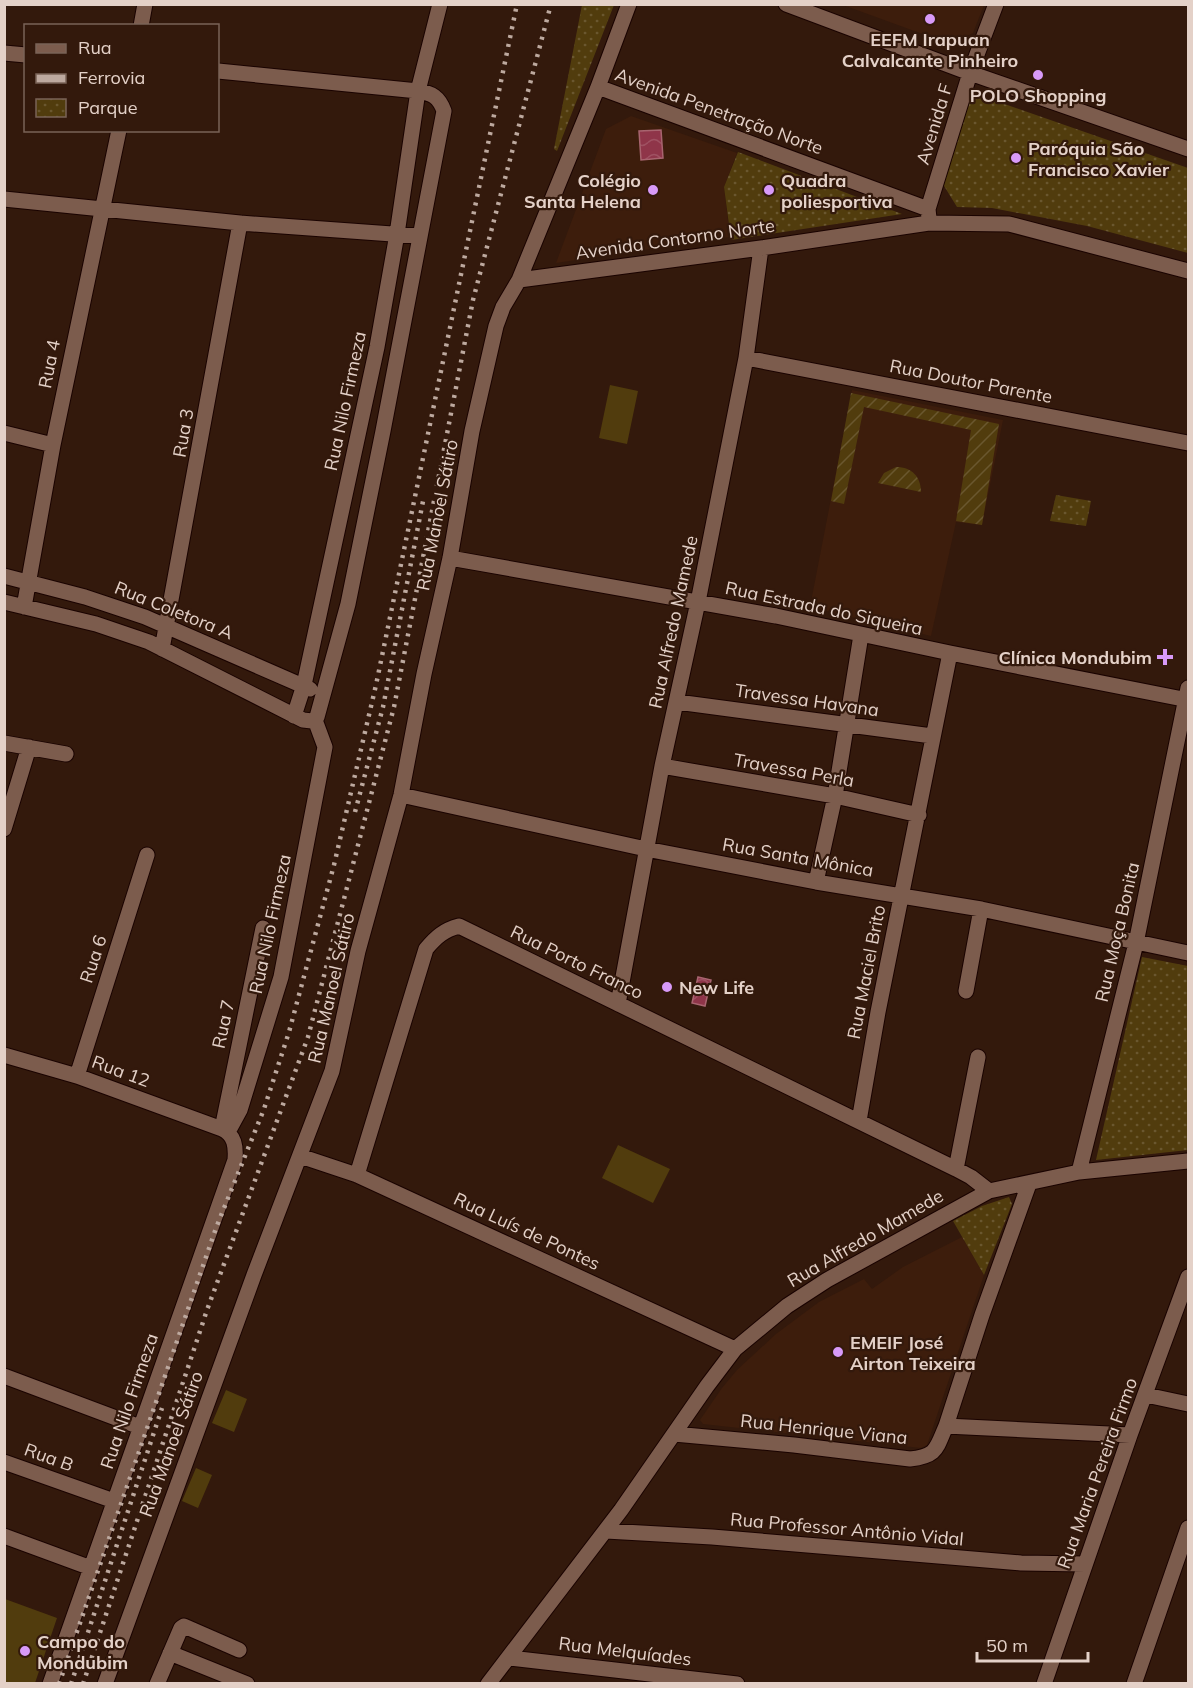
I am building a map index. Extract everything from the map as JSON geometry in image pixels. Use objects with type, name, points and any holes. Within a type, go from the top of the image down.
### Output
[{"type":"street","points":[[141,24],[145,4]]},
{"type":"street","name":"Rua Nilo Firmeza","points":[[294,716],[304,685],[377,347],[397,234],[418,91],[440,4]]},
{"type":"street","name":"Rua Manoel Sátiro","points":[[105,1683],[254,1275],[332,1071],[358,951],[401,795],[424,674],[450,558],[472,431],[496,326],[503,307],[519,280],[598,87],[629,4]]},
{"type":"street","points":[[786,4],[970,73],[1188,149]]},
{"type":"street","name":"Avenida F","points":[[928,216],[970,73],[996,4]]},
{"type":"street","points":[[4,53],[24,55]]},
{"type":"street","points":[[4,603],[96,624],[149,642],[303,720],[313,720],[324,696],[348,604],[444,111],[440,100],[430,93],[219,71]]},
{"type":"street","name":"Avenida Penetração Norte","points":[[598,87],[928,216]]},
{"type":"street","name":"Rua 4","points":[[24,607],[53,445],[119,132]]},
{"type":"street","points":[[4,199],[240,223],[420,236]]},
{"type":"street","name":"Avenida Contorno Norte","points":[[519,280],[761,248],[928,216],[1009,224],[1188,271]]},
{"type":"street","name":"Rua 3","points":[[162,649],[240,223]]},
{"type":"street","name":"Rua Alfredo Mamede","points":[[618,1004],[662,766],[698,602],[746,358],[761,248]]},
{"type":"street","name":"Rua Doutor Parente","points":[[746,358],[1188,443]]},
{"type":"street","points":[[4,433],[53,445]]},
{"type":"street","name":"Rua Estrada do Siqueira","points":[[450,558],[776,616],[950,653],[1188,696]]},
{"type":"street","name":"Rua Coletora A","points":[[4,576],[85,597],[167,626],[304,685],[324,696]]},
{"type":"street","points":[[816,882],[835,796],[861,635]]},
{"type":"street","name":"Rua Maciel Brito","points":[[859,1121],[878,1012],[950,653]]},
{"type":"street","name":"Rua Moça Bonita","points":[[1079,1172],[1136,943],[1188,696]]},
{"type":"street","name":"Travessa Havana","points":[[676,702],[932,736]]},
{"type":"street","name":"Rua Nilo Firmeza","points":[[50,1683],[235,1160],[234,1140],[225,1130],[240,1110],[281,977],[326,747],[313,720]]},
{"type":"street","points":[[4,743],[66,754]]},
{"type":"street","points":[[4,829],[28,747]]},
{"type":"street","name":"Travessa Perla","points":[[662,766],[835,796],[919,815]]},
{"type":"street","name":"Rua Santa Mônica","points":[[401,795],[646,849],[816,882],[981,909],[1188,953]]},
{"type":"street","name":"Rua 6","points":[[77,1076],[147,855]]},
{"type":"street","points":[[966,991],[981,909]]},
{"type":"street","name":"Rua Porto Franco","points":[[357,1175],[426,949],[435,937],[447,929],[459,926],[956,1169],[989,1191]]},
{"type":"street","name":"Rua 7","points":[[225,1130],[263,927]]},
{"type":"street","name":"Rua 12","points":[[4,1055],[77,1076],[225,1130]]},
{"type":"street","points":[[956,1169],[978,1057]]},
{"type":"street","name":"Rua Luís de Pontes","points":[[300,1156],[357,1175],[735,1349]]},
{"type":"street","name":"Rua Alfredo Mamede","points":[[488,1683],[510,1658],[606,1531],[735,1349],[787,1306],[816,1286],[989,1191],[1079,1172],[1188,1161]]},
{"type":"street","points":[[1029,1184],[982,1315],[946,1426],[1130,1435]]},
{"type":"street","name":"Rua Maria Pereira Firmo","points":[[1044,1683],[1130,1435],[1188,1277]]},
{"type":"street","points":[[4,1376],[140,1427]]},
{"type":"street","points":[[1146,1395],[1188,1404]]},
{"type":"street","name":"Rua Henrique Viana","points":[[674,1434],[910,1459],[926,1457],[935,1451],[946,1426]]},
{"type":"street","name":"Rua B","points":[[4,1462],[114,1501]]},
{"type":"street","points":[[1134,1683],[1188,1528]]},
{"type":"street","name":"Rua Professor Antônio Vidal","points":[[606,1531],[1021,1563],[1085,1564]]},
{"type":"street","points":[[4,1536],[91,1568]]},
{"type":"street","points":[[157,1683],[181,1628],[184,1626],[239,1650]]},
{"type":"street","points":[[170,1653],[247,1683]]},
{"type":"street","name":"Rua Melquíades","points":[[510,1658],[737,1683]]},
{"type":"shaded area","name":"EEFM Irapuan Calvalcante Pinheiro","points":[[984,4],[973,33],[950,44],[843,5]]},
{"type":"shaded area","name":"Colégio Santa Helena","points":[[631,116],[737,153],[724,187],[730,237],[556,263],[606,129]]},
{"type":"shaded area","points":[[852,390],[1003,420],[982,525],[956,522],[931,636],[810,607]]},
{"type":"shaded area","name":"EMEIF José Airton Teixeira","points":[[962,1237],[984,1275],[927,1445],[921,1448],[703,1424],[700,1420],[737,1370],[776,1334],[819,1302],[864,1279],[872,1289],[903,1267]]},
{"type":"green space","points":[[582,5],[614,5],[557,151],[554,149]]},
{"type":"green space","points":[[973,93],[1188,168],[1188,253],[1087,226],[992,208],[957,207],[941,181]]},
{"type":"green space","points":[[738,152],[902,214],[731,240],[724,187]]},
{"type":"green space","points":[[610,385],[638,391],[627,444],[599,438]]},
{"type":"green space","points":[[851,393],[999,424],[982,525],[956,521],[971,430],[864,407],[844,504],[831,501]]},
{"type":"green space","points":[[896,467],[902,467],[915,474],[921,492],[878,483],[884,473]]},
{"type":"green space","points":[[1056,495],[1091,501],[1086,526],[1050,521]]},
{"type":"green space","points":[[1142,957],[1188,966],[1188,1150],[1096,1160]]},
{"type":"green space","points":[[618,1145],[670,1169],[653,1203],[602,1178]]},
{"type":"green space","points":[[1009,1197],[1012,1204],[984,1275],[953,1221],[982,1206]]},
{"type":"green space","points":[[226,1390],[247,1399],[234,1432],[212,1423]]},
{"type":"green space","points":[[196,1468],[212,1475],[198,1508],[182,1501]]},
{"type":"green space","name":"Campo do Mondubim","points":[[5,1599],[57,1618],[35,1683],[5,1683]]},
{"type":"water","points":[[661,130],[663,158],[641,160],[639,131]]},
{"type":"water","points":[[698,977],[711,980],[705,1006],[692,1003]]},
{"type":"railway","points":[[59,1684],[216,1228],[264,1109],[289,1032],[334,865],[376,685],[517,4]]},
{"type":"railway","points":[[83,1684],[207,1310],[308,1037],[394,707],[473,300],[551,4]]},
{"type":"railway","points":[[355,812],[383,707],[424,496]]},
{"type":"railway","points":[[71,1684],[162,1408]]},
{"type":"place","name":"EEFM Irapuan Calvalcante Pinheiro","points":[[930,19]]},
{"type":"place","name":"POLO Shopping","points":[[1038,75]]},
{"type":"place","name":"Paróquia São Francisco Xavier","points":[[1016,158]]},
{"type":"place","name":"Colégio Santa Helena","points":[[653,190]]},
{"type":"place","name":"Quadra poliesportiva","points":[[769,190]]},
{"type":"place","name":"Clínica Mondubim","points":[[1165,657]]},
{"type":"place","name":"New Life","points":[[667,987]]},
{"type":"place","name":"EMEIF José Airton Teixeira","points":[[838,1352]]},
{"type":"place","name":"Campo do Mondubim","points":[[25,1651]]}]
